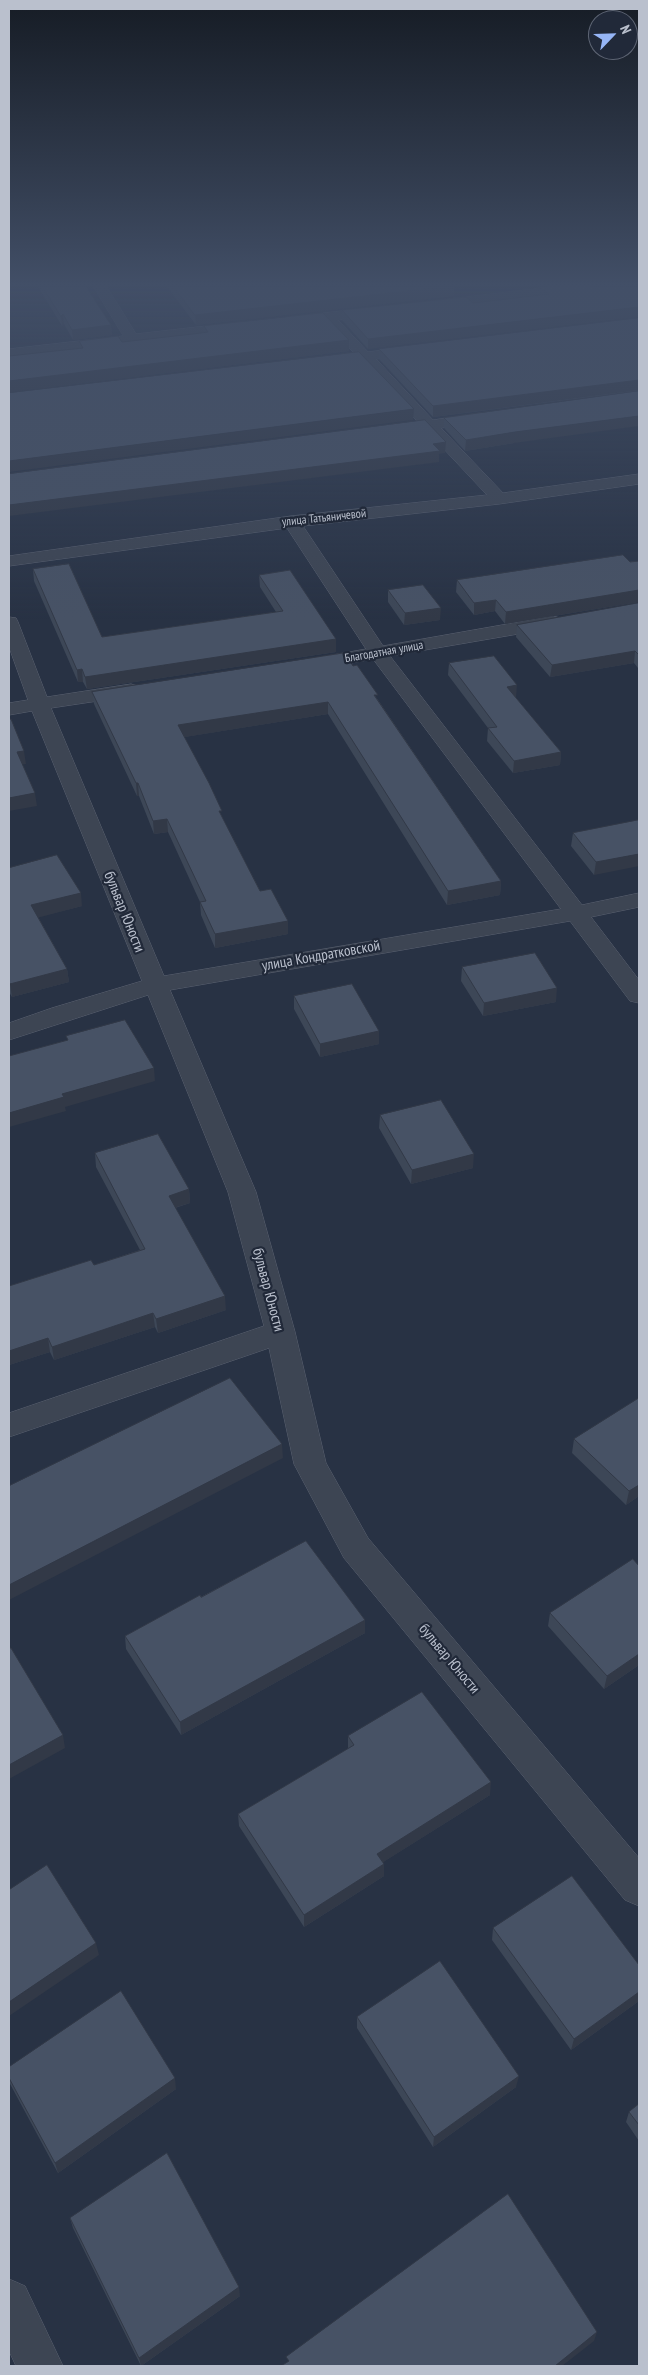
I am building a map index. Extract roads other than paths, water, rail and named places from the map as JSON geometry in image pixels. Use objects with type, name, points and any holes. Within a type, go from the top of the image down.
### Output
[{"type":"street","points":[[404,398],[499,499]]},
{"type":"street","points":[[380,431],[495,416]]},
{"type":"street","name":"улица Татьяничевой","points":[[9,561],[291,521],[499,499],[639,479]]},
{"type":"street","points":[[291,521],[378,654],[639,996]]},
{"type":"street","name":"Благодатная улица","points":[[292,667],[378,654],[575,619]]},
{"type":"street","name":"бульвар Юности","points":[[9,622],[39,703],[154,985],[242,1192],[280,1332],[310,1464],[356,1548],[639,1887]]},
{"type":"street","points":[[9,708],[146,688]]},
{"type":"street","name":"улица Кондратковской","points":[[9,1032],[61,1013],[154,985],[575,913],[639,900]]},
{"type":"street","points":[[9,1426],[280,1332]]},
{"type":"street","points":[[9,2302],[40,2366]]}]
